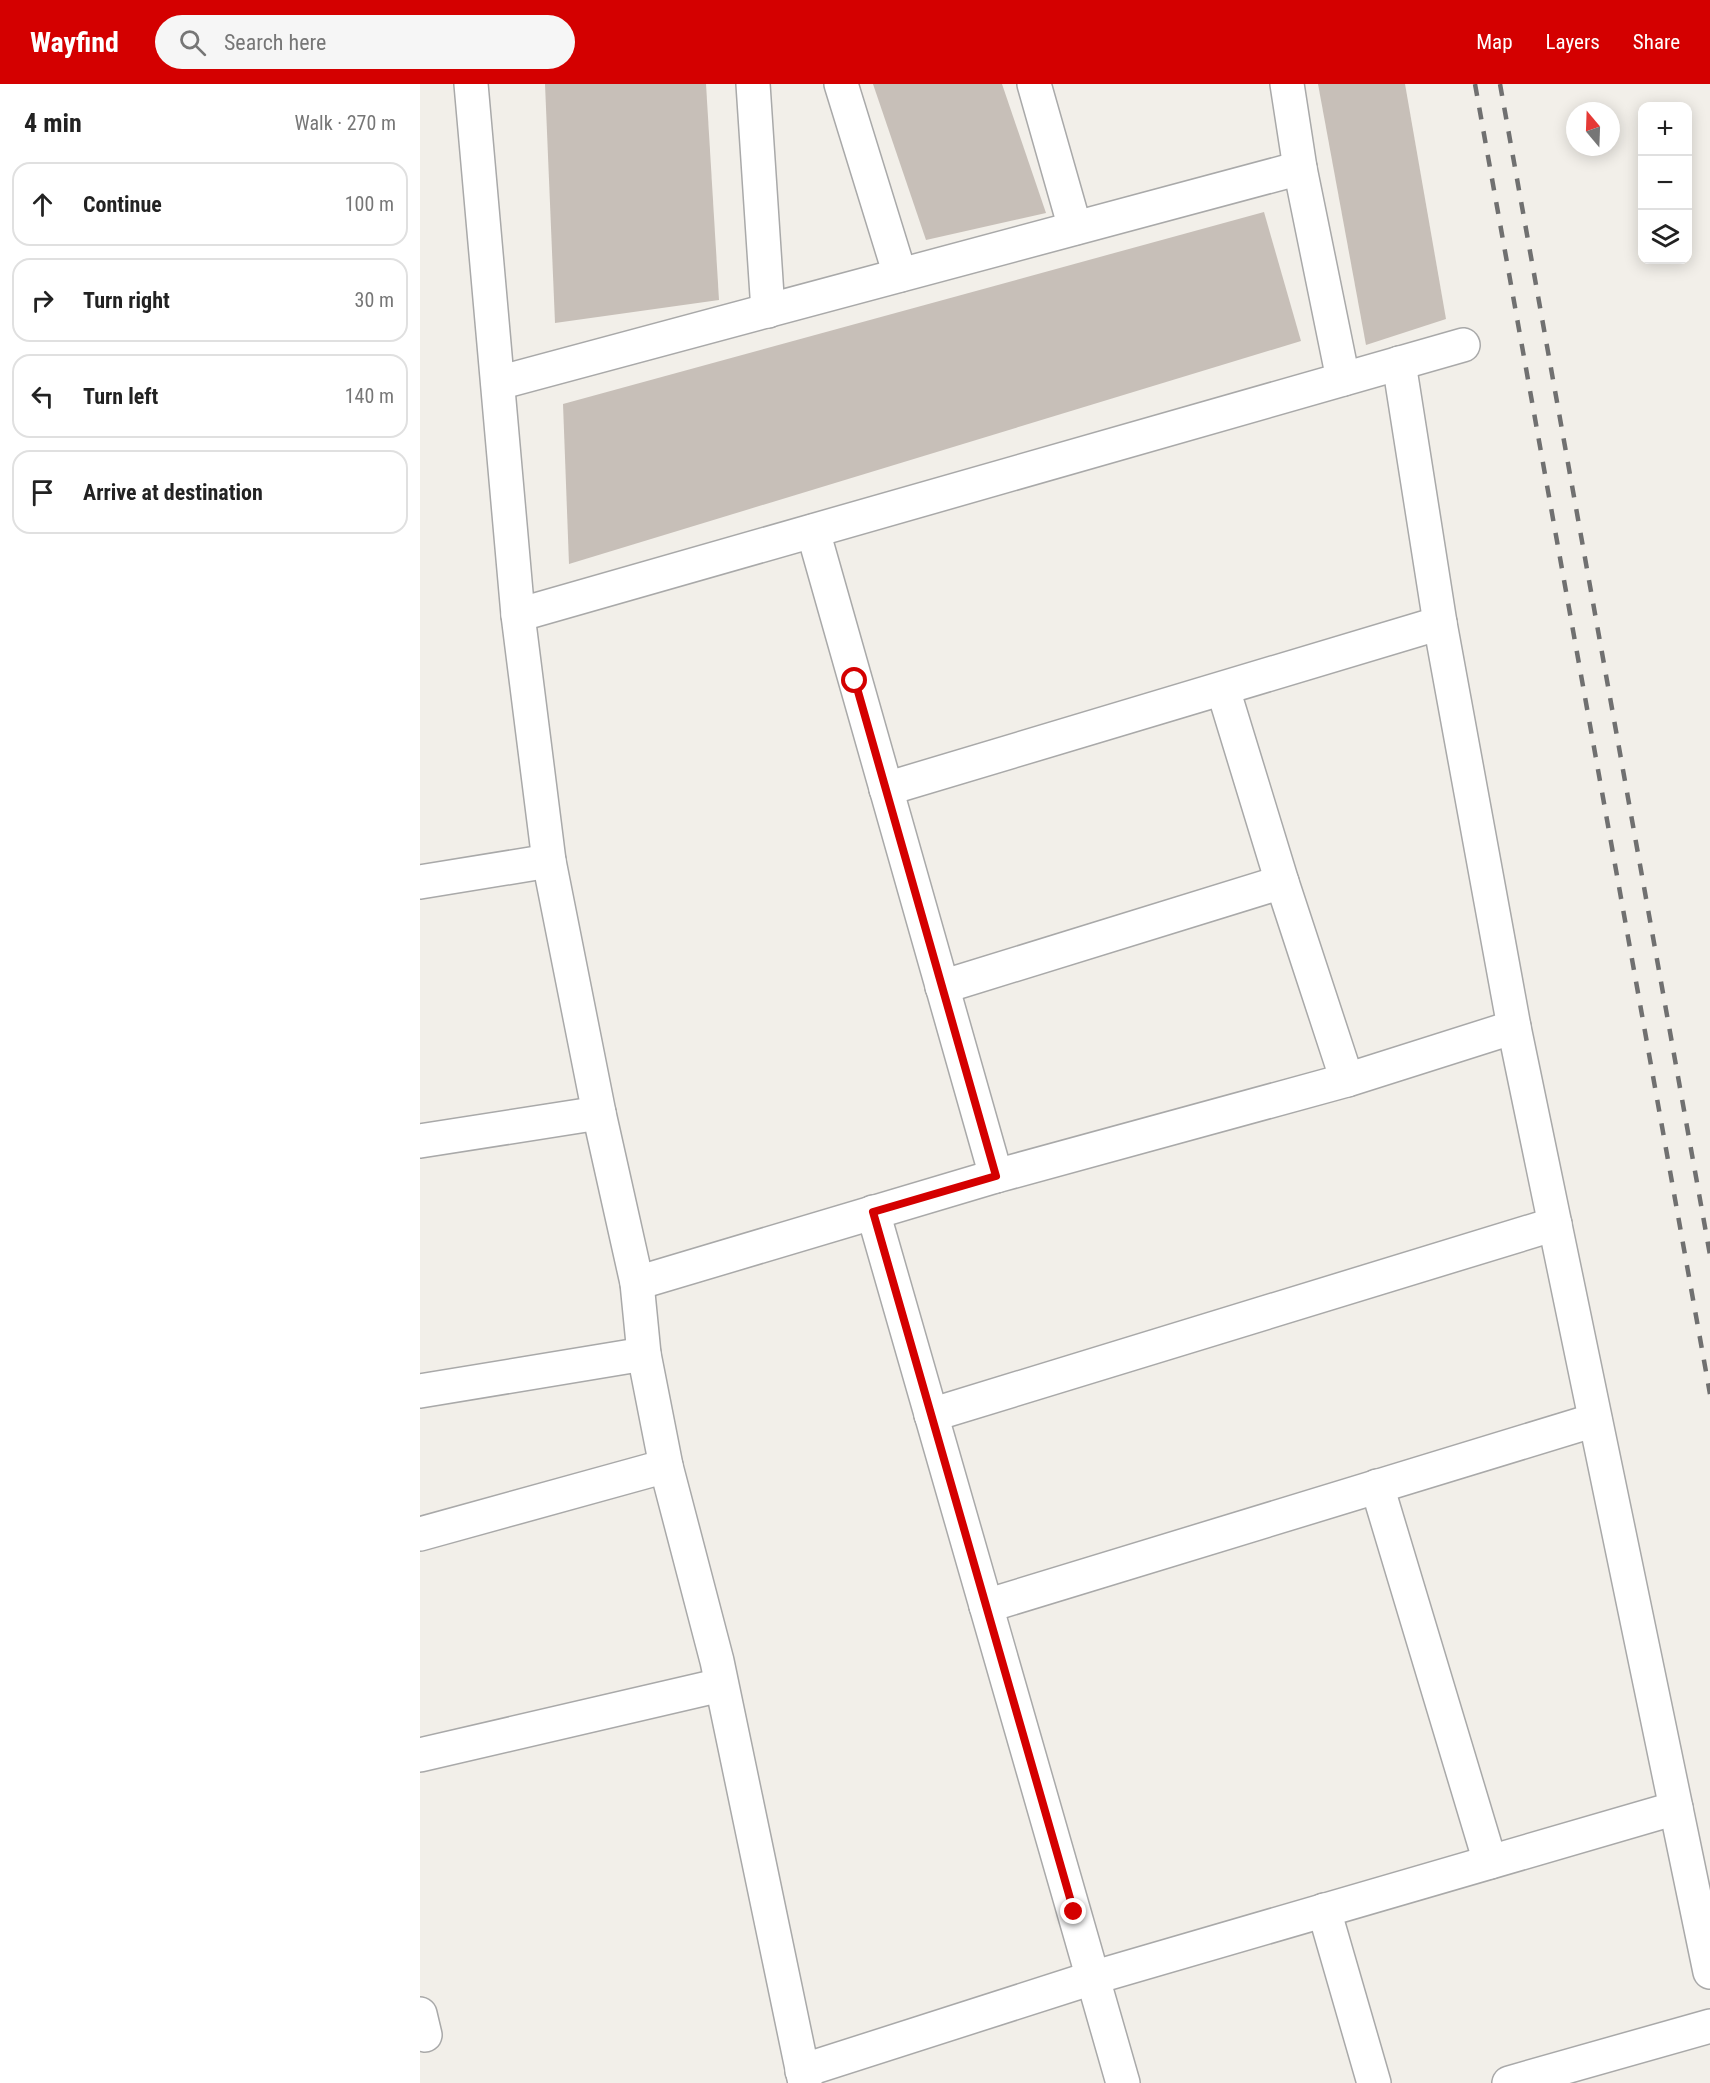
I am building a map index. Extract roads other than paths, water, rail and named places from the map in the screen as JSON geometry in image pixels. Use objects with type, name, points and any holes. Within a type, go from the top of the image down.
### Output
[{"type":"street","points":[[471,84],[518,615],[549,861],[599,1113],[638,1283],[644,1354],[666,1466],[717,1660],[803,2077],[1092,1978],[1676,1808]]},
{"type":"street","points":[[753,84],[768,311]]},
{"type":"street","points":[[841,84],[900,275]]},
{"type":"street","points":[[1034,84],[1075,228]]},
{"type":"street","points":[[1287,84],[1300,168],[1343,379]]},
{"type":"street","points":[[498,383],[1300,168]]},
{"type":"street","points":[[518,615],[1463,345]]},
{"type":"street","points":[[1399,363],[1440,623],[1514,1027],[1710,1972]]},
{"type":"street","points":[[813,531],[996,1176]]},
{"type":"street","points":[[886,789],[1440,623]]},
{"type":"street","points":[[1223,689],[1282,882],[1347,1080]]},
{"type":"street","points":[[420,882],[549,861]]},
{"type":"street","points":[[942,987],[1282,882]]},
{"type":"street","points":[[638,1283],[996,1176],[1347,1080],[1514,1027]]},
{"type":"street","points":[[420,1141],[599,1113]]},
{"type":"street","points":[[873,1212],[1123,2083]]},
{"type":"street","points":[[931,1415],[1555,1224]]},
{"type":"street","points":[[420,1391],[644,1354]]},
{"type":"street","points":[[986,1606],[1595,1420]]},
{"type":"street","points":[[420,1534],[666,1466]]},
{"type":"street","points":[[1377,1486],[1490,1862]]},
{"type":"street","points":[[420,1755],[721,1685]]},
{"type":"street","points":[[1324,1910],[1374,2083]]},
{"type":"street","points":[[1509,2083],[1710,2026]]},
{"type":"railway","points":[[1475,84],[1710,1394]]},
{"type":"railway","points":[[1500,84],[1710,1255]]}]
